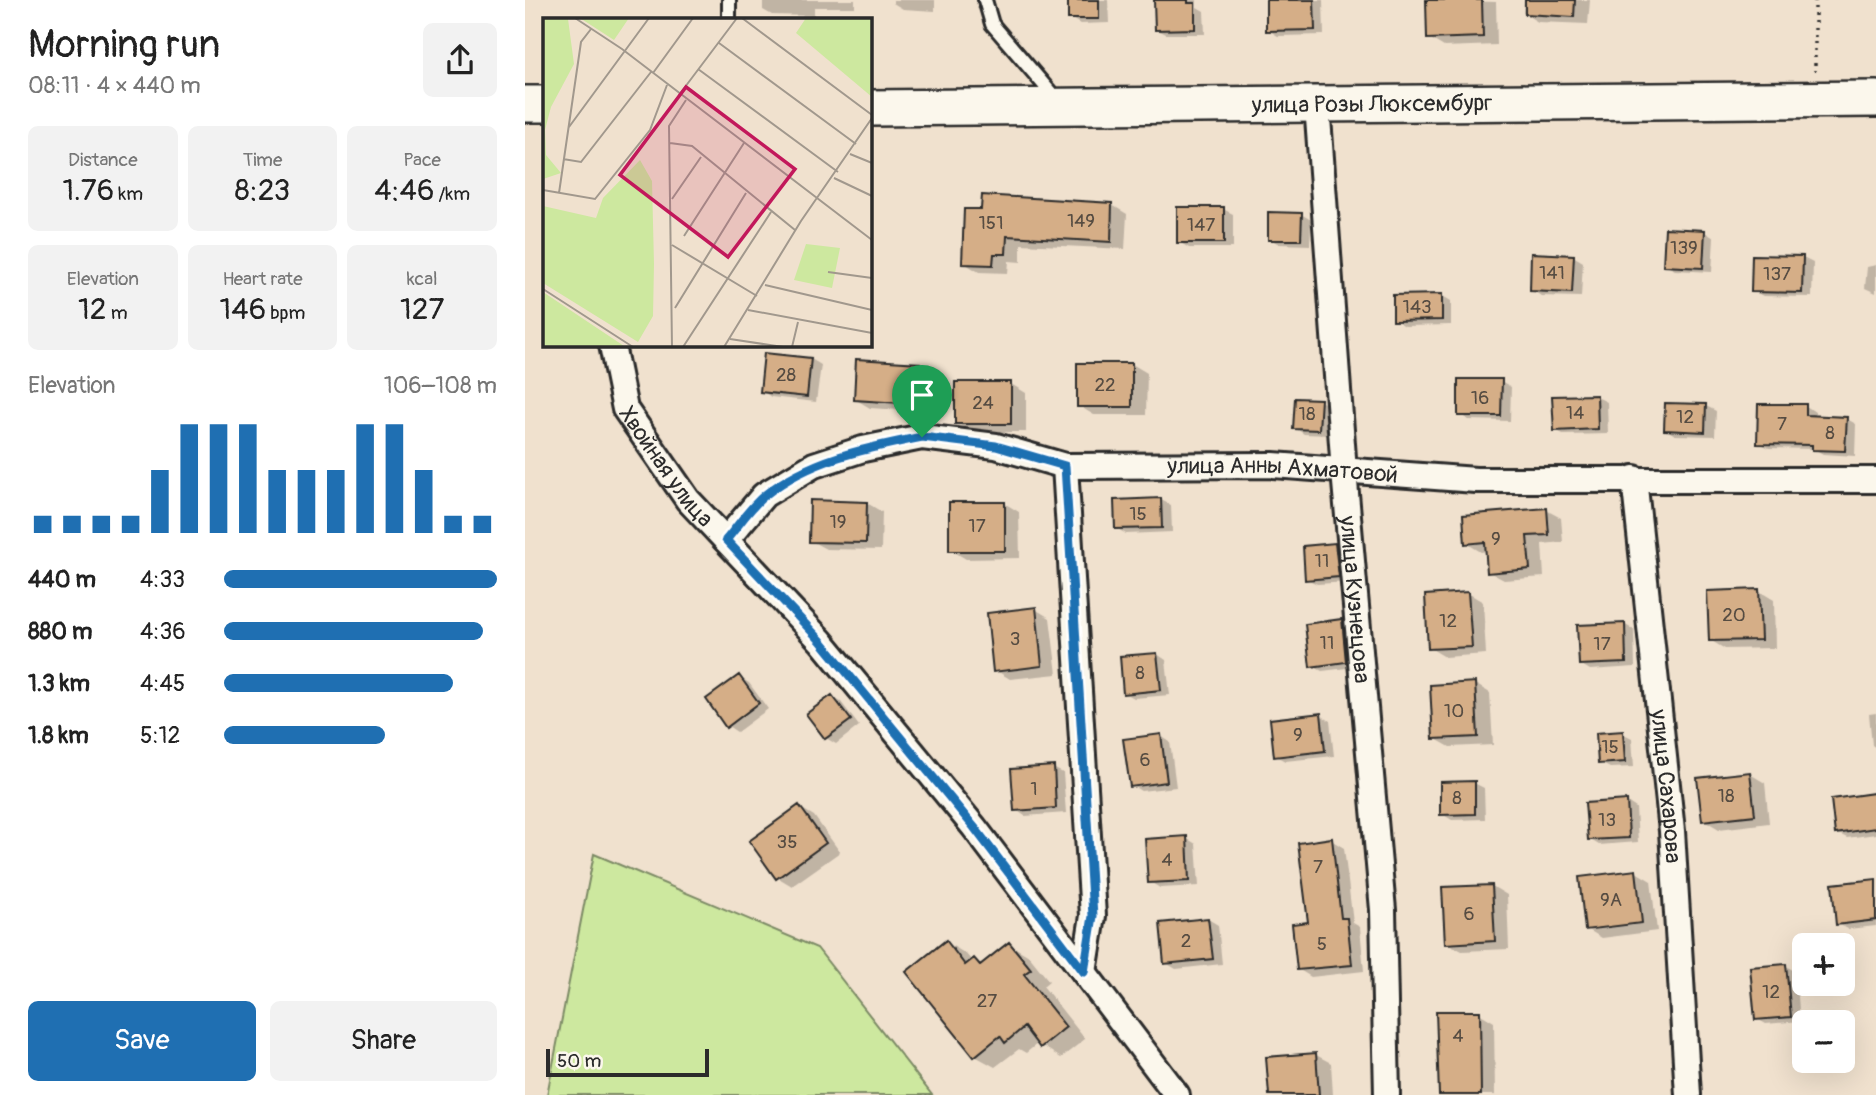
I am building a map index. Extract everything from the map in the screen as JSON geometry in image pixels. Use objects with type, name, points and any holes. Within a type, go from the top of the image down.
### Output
[{"type":"street","name":"улица Розы Люксембург","points":[[871,107],[1876,99]]},
{"type":"street","points":[[525,104],[543,104]]},
{"type":"street","name":"улица Кузнецова","points":[[1317,104],[1344,471],[1383,910],[1387,1095]]},
{"type":"street","name":"Хвойная улица","points":[[611,346],[625,409],[688,500],[821,641],[974,827],[1177,1095]]},
{"type":"street","name":"улица Анны Ахматовой","points":[[726,540],[764,495],[814,465],[863,449],[922,437],[996,446],[1065,466],[1273,465],[1476,480],[1634,478],[1876,481]]},
{"type":"street","points":[[1065,466],[1093,916],[1084,972]]},
{"type":"street","name":"улица Сахарова","points":[[1634,478],[1672,831],[1688,1095]]},
{"type":"lane","points":[[729,0],[729,18]]},
{"type":"lane","points":[[985,0],[992,24],[1062,106]]},
{"type":"path","points":[[1815,0],[1815,100]]},
{"type":"green space","points":[[594,854],[817,948],[932,1095],[547,1095]]},
{"type":"building","points":[[1068,0],[1099,0],[1099,19],[1068,19]]},
{"type":"building","points":[[1154,0],[1188,0],[1188,3],[1195,3],[1195,29],[1155,30]]},
{"type":"building","points":[[1266,0],[1314,0],[1315,30],[1266,31]]},
{"type":"building","points":[[1426,0],[1482,0],[1483,37],[1427,39]]},
{"type":"building","points":[[1525,0],[1575,0],[1574,17],[1525,14]]},
{"type":"building","points":[[982,195],[1112,203],[1111,242],[1007,236],[1006,254],[994,254],[993,265],[962,264],[964,209],[981,209]]},
{"type":"building","points":[[1177,207],[1224,207],[1224,243],[1177,243]]},
{"type":"building","points":[[1268,212],[1302,213],[1301,240],[1268,240]]},
{"type":"building","points":[[1665,228],[1705,230],[1703,268],[1663,266]]},
{"type":"building","points":[[1531,253],[1574,255],[1572,293],[1530,291]]},
{"type":"building","points":[[1752,255],[1803,256],[1802,293],[1751,292]]},
{"type":"building","points":[[1442,294],[1442,320],[1393,321],[1393,295]]},
{"type":"building","points":[[764,353],[811,358],[807,397],[760,392]]},
{"type":"building","points":[[856,359],[920,363],[917,404],[854,400]]},
{"type":"building","points":[[1077,363],[1132,363],[1132,407],[1077,407]]},
{"type":"building","points":[[1458,379],[1502,379],[1501,416],[1458,416]]},
{"type":"building","points":[[955,382],[1011,382],[1011,424],[955,424]]},
{"type":"building","points":[[1597,395],[1598,429],[1554,431],[1552,396]]},
{"type":"building","points":[[1295,398],[1321,399],[1319,430],[1293,429]]},
{"type":"building","points":[[1665,403],[1706,404],[1705,432],[1664,430]]},
{"type":"building","points":[[1758,404],[1806,404],[1806,415],[1847,417],[1845,451],[1812,450],[1812,445],[1757,444]]},
{"type":"building","points":[[1161,498],[1162,528],[1115,529],[1114,500]]},
{"type":"building","points":[[810,500],[867,502],[866,543],[809,542]]},
{"type":"building","points":[[949,502],[1005,502],[1005,551],[949,551]]},
{"type":"building","points":[[1547,508],[1549,535],[1527,536],[1530,569],[1487,573],[1485,542],[1465,544],[1463,515]]},
{"type":"building","points":[[1335,543],[1339,577],[1305,580],[1303,546]]},
{"type":"building","points":[[1759,589],[1761,640],[1709,641],[1707,591]]},
{"type":"building","points":[[1468,592],[1472,647],[1428,649],[1425,595]]},
{"type":"building","points":[[1036,607],[1042,666],[993,672],[987,613]]},
{"type":"building","points":[[1342,619],[1346,662],[1310,667],[1305,624]]},
{"type":"building","points":[[1625,623],[1626,663],[1579,665],[1577,625]]},
{"type":"building","points":[[1157,653],[1161,690],[1123,694],[1120,656]]},
{"type":"building","points":[[739,675],[759,703],[726,728],[706,699]]},
{"type":"building","points":[[1475,682],[1478,737],[1433,739],[1430,685]]},
{"type":"building","points":[[832,695],[851,720],[825,739],[806,714]]},
{"type":"building","points":[[1321,713],[1325,751],[1274,757],[1270,719]]},
{"type":"building","points":[[1623,731],[1625,762],[1598,764],[1596,733]]},
{"type":"building","points":[[1161,734],[1167,782],[1130,787],[1123,739]]},
{"type":"building","points":[[1054,766],[1056,808],[1014,811],[1011,769]]},
{"type":"building","points":[[1750,772],[1755,815],[1702,821],[1697,778]]},
{"type":"building","points":[[1475,781],[1475,814],[1440,815],[1440,782]]},
{"type":"building","points":[[1874,793],[1876,828],[1835,834],[1831,799]]},
{"type":"building","points":[[1627,800],[1629,838],[1588,840],[1585,803]]},
{"type":"building","points":[[799,805],[826,843],[776,879],[749,841]]},
{"type":"building","points":[[1187,836],[1189,881],[1148,883],[1145,839]]},
{"type":"building","points":[[1332,838],[1341,918],[1347,918],[1352,965],[1297,970],[1292,924],[1308,922],[1298,843]]},
{"type":"building","points":[[1636,870],[1642,923],[1585,930],[1579,877]]},
{"type":"building","points":[[1876,879],[1876,920],[1836,925],[1832,884]]},
{"type":"building","points":[[1492,885],[1495,941],[1445,944],[1442,887]]},
{"type":"building","points":[[1208,918],[1213,959],[1164,964],[1160,923]]},
{"type":"building","points":[[946,940],[965,965],[974,958],[980,965],[1009,942],[1031,969],[1024,974],[1066,1027],[1040,1048],[1024,1027],[1005,1043],[1000,1036],[974,1057],[906,972]]},
{"type":"building","points":[[1786,964],[1791,1017],[1755,1020],[1750,967]]},
{"type":"building","points":[[1436,1011],[1480,1011],[1481,1095],[1439,1095]]},
{"type":"building","points":[[1316,1053],[1319,1095],[1269,1095],[1266,1057]]},
{"type":"route","points":[[922,437],[996,446],[1065,466],[1093,916],[1084,972],[974,827],[821,641],[726,540],[764,495],[814,465],[863,449],[922,437]]}]
